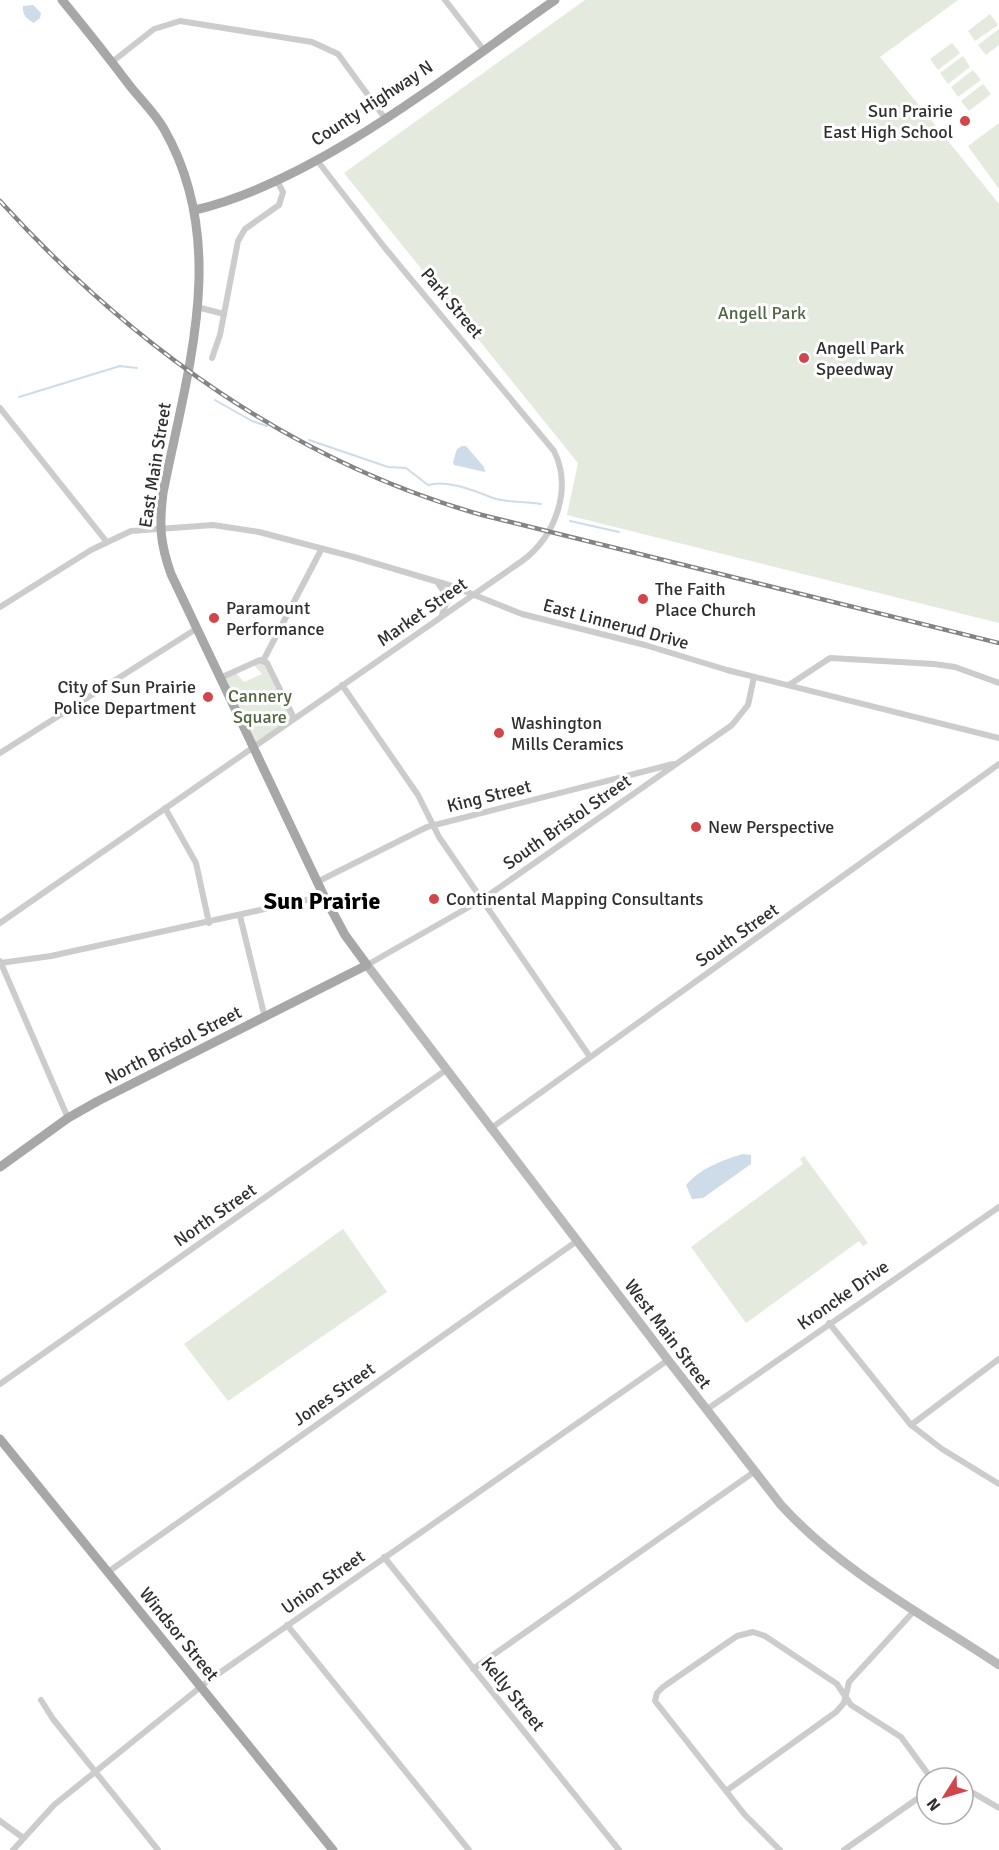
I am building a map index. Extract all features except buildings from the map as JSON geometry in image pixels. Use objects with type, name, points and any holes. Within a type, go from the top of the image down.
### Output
[{"type":"main road","name":"East Main Street","points":[[62,0],[163,127],[178,157],[195,210],[201,265],[198,307],[159,529],[161,546],[196,629],[224,676],[253,748],[317,882],[345,936],[368,965]]},
{"type":"main road","name":"County Highway N","points":[[195,210],[216,205],[316,159],[384,117],[555,0]]},
{"type":"main road","name":"North Bristol Street","points":[[0,1167],[68,1118],[368,965]]},
{"type":"main road","name":"West Main Street","points":[[368,965],[705,1410],[799,1524],[819,1543],[999,1665]]},
{"type":"main road","name":"Windsor Street","points":[[0,1439],[333,1850]]},
{"type":"street","points":[[445,0],[483,49]]},
{"type":"street","points":[[112,62],[154,29],[180,21],[312,42],[338,54],[384,117]]},
{"type":"street","name":"Park Street","points":[[316,159],[385,248],[548,443],[561,468]]},
{"type":"street","points":[[212,358],[240,238],[245,229],[279,205],[283,192],[276,179]]},
{"type":"street","points":[[198,307],[224,314]]},
{"type":"street","points":[[0,408],[106,541]]},
{"type":"street","name":"Market Street","points":[[0,923],[531,554],[545,539],[557,509],[561,468]]},
{"type":"street","name":"East Linnerud Drive","points":[[0,607],[106,541],[131,531],[213,525],[259,532],[438,582],[475,594],[522,614],[645,645],[754,677],[999,738]]},
{"type":"street","points":[[260,661],[321,550]]},
{"type":"street","points":[[438,582],[446,591],[449,603],[438,620]]},
{"type":"street","points":[[0,753],[196,629]]},
{"type":"street","points":[[789,685],[830,658],[934,664],[954,667],[999,683]]},
{"type":"street","points":[[224,676],[260,661],[267,663],[294,718]]},
{"type":"street","name":"South Bristol Street","points":[[368,965],[483,899],[739,720],[748,705],[754,677]]},
{"type":"street","points":[[342,685],[418,795],[432,825],[591,1057]]},
{"type":"street","name":"King Street","points":[[317,882],[432,825],[676,763]]},
{"type":"street","name":"South Street","points":[[490,1129],[999,764]]},
{"type":"street","points":[[165,808],[196,863],[209,923]]},
{"type":"street","points":[[68,1118],[0,962],[51,956],[324,896]]},
{"type":"street","points":[[240,916],[265,1018]]},
{"type":"street","name":"North Street","points":[[0,1384],[446,1070]]},
{"type":"street","name":"Kroncke Drive","points":[[705,1410],[999,1207]]},
{"type":"street","name":"Jones Street","points":[[108,1572],[577,1241]]},
{"type":"street","points":[[829,1323],[911,1425],[942,1449],[999,1484]]},
{"type":"street","points":[[911,1425],[999,1359]]},
{"type":"street","name":"Union Street","points":[[13,1850],[54,1805],[201,1687],[668,1360]]},
{"type":"street","points":[[473,1669],[754,1472]]},
{"type":"street","name":"Kelly Street","points":[[384,1557],[619,1850]]},
{"type":"street","points":[[726,1791],[836,1712],[844,1703],[844,1695],[849,1682],[915,1610]]},
{"type":"street","points":[[287,1625],[469,1850]]},
{"type":"street","points":[[780,1850],[726,1791],[659,1708],[655,1699],[657,1693],[683,1673],[737,1636],[751,1632],[765,1636],[837,1684],[852,1706],[901,1737],[922,1766]]},
{"type":"street","points":[[41,1700],[95,1773],[158,1850]]},
{"type":"street","points":[[975,1794],[999,1808]]},
{"type":"street","points":[[844,1850],[915,1800]]},
{"type":"street","points":[[0,1821],[22,1838]]},
{"type":"green space","name":"Angell Park","points":[[585,0],[958,0],[880,57],[999,204],[999,623],[567,515],[578,463],[344,173]]},
{"type":"green space","points":[[990,14],[998,25],[975,41],[968,31]]},
{"type":"green space","points":[[999,29],[999,45],[986,55],[978,45]]},
{"type":"green space","points":[[952,43],[960,53],[938,70],[930,59]]},
{"type":"green space","points":[[963,56],[970,67],[948,84],[940,73]]},
{"type":"green space","points":[[973,70],[981,80],[958,97],[951,87]]},
{"type":"green space","points":[[983,84],[991,94],[969,111],[961,101]]},
{"type":"green space","points":[[999,123],[999,189],[968,146]]},
{"type":"green space","name":"Cannery Square","points":[[263,661],[294,718],[253,748],[220,678],[234,671],[244,682],[262,674],[252,663]]},
{"type":"green space","points":[[804,1156],[868,1243],[863,1246],[859,1241],[746,1323],[691,1247],[803,1164],[800,1159]]},
{"type":"green space","points":[[343,1229],[387,1292],[228,1401],[184,1344]]},
{"type":"water","points":[[33,5],[41,13],[40,18],[34,23],[23,12],[23,6]]},
{"type":"water","points":[[466,446],[484,467],[485,472],[454,465],[457,449]]},
{"type":"water","points":[[743,1154],[751,1155],[751,1164],[703,1198],[692,1199],[686,1185],[692,1179],[712,1165]]},
{"type":"waterway","points":[[19,397],[120,366],[137,368]]},
{"type":"waterway","points":[[215,400],[252,421],[267,426]]},
{"type":"waterway","points":[[309,440],[388,467],[406,468],[428,485],[452,485],[498,500],[541,504]]},
{"type":"waterway","points":[[570,521],[619,532]]},
{"type":"railway","points":[[0,201],[51,254],[160,350],[219,392],[281,430],[345,464],[412,492],[482,515],[999,643]]},
{"type":"place","name":"Sun Prairie East High School","points":[[965,121]]},
{"type":"place","name":"Angell Park Speedway","points":[[804,358]]},
{"type":"place","name":"The Faith Place Church","points":[[643,599]]},
{"type":"place","name":"Paramount Performance","points":[[214,618]]},
{"type":"place","name":"City of Sun Prairie Police Department","points":[[208,697]]},
{"type":"place","name":"Washington Mills Ceramics","points":[[499,733]]},
{"type":"place","name":"New Perspective","points":[[696,827]]},
{"type":"place","name":"Continental Mapping Consultants","points":[[434,899]]},
{"type":"district","name":"Sun Prairie","points":[[322,901]]}]
